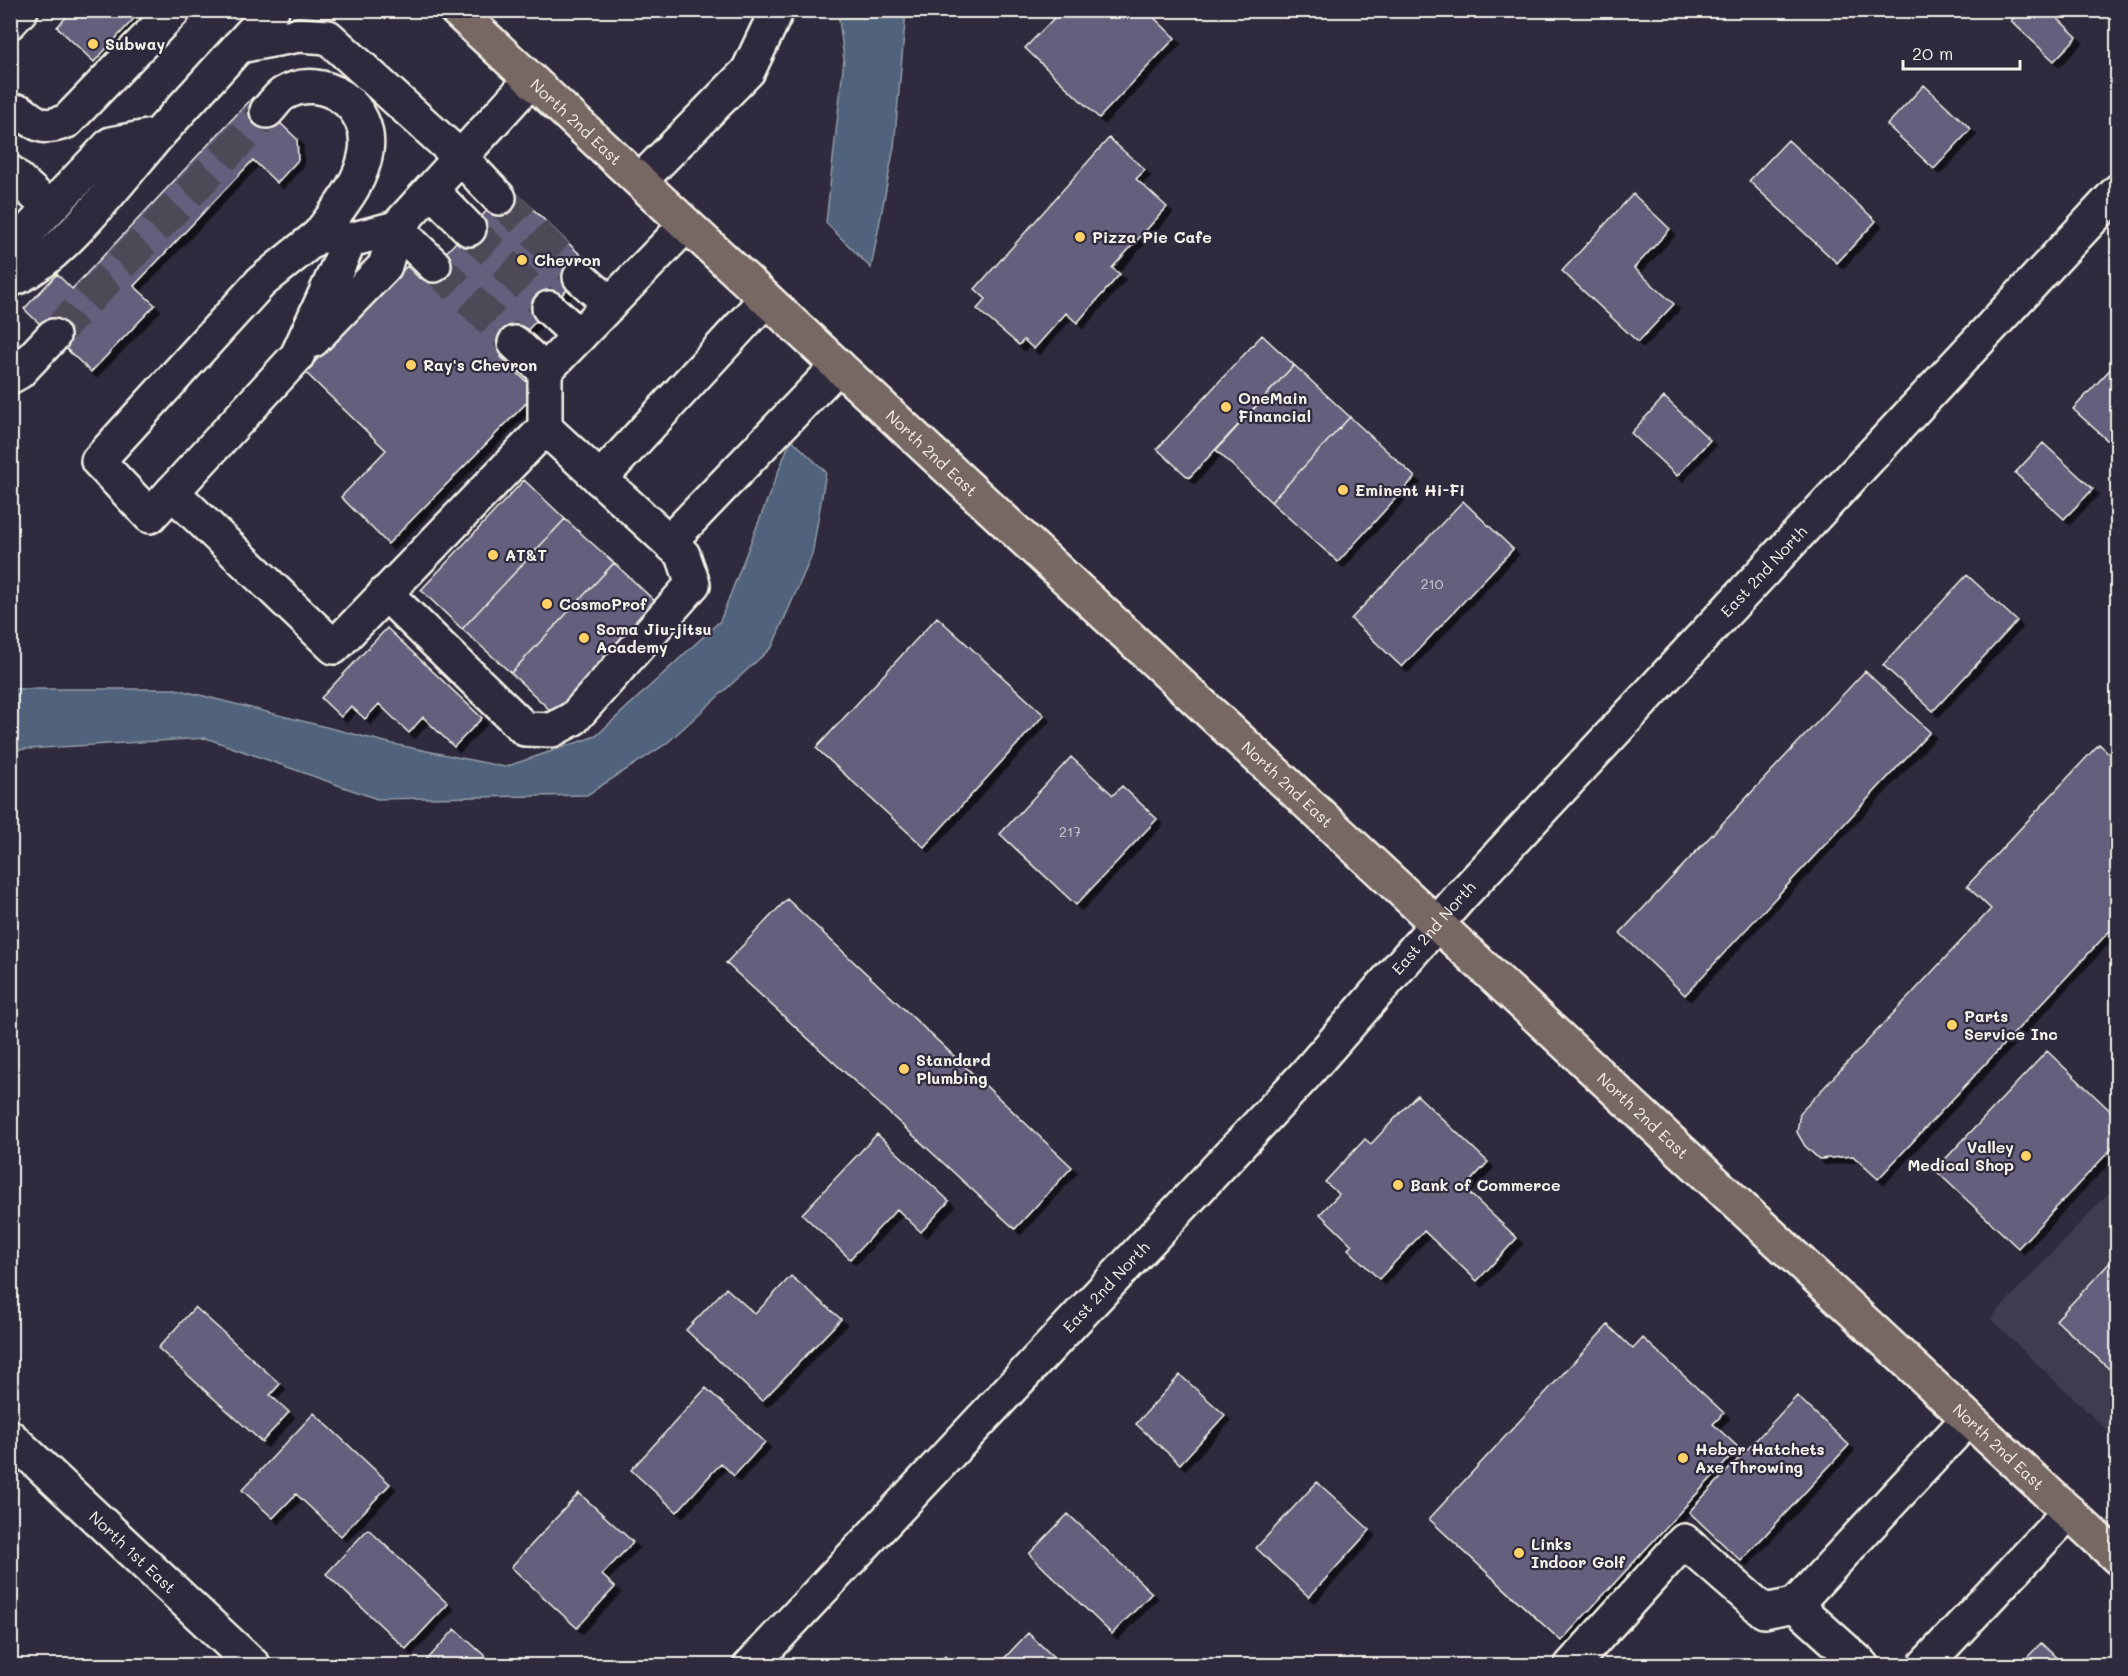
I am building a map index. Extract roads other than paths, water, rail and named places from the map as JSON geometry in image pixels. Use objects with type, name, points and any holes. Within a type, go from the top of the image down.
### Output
[{"type":"main road","name":"North 2nd East","points":[[456,10],[2118,1558]]},
{"type":"street","points":[[10,22],[21,10]]},
{"type":"street","points":[[14,113],[38,126],[51,126],[67,121],[174,10]]},
{"type":"street","points":[[10,280],[22,276],[68,240],[158,135],[272,10]]},
{"type":"street","points":[[640,182],[748,71],[777,10]]},
{"type":"street","points":[[239,46],[299,35],[328,37],[461,158],[499,198]]},
{"type":"street","points":[[396,228],[335,238],[261,282],[98,461],[150,516],[297,356],[385,266],[396,228],[531,80]]},
{"type":"street","points":[[267,111],[284,94],[307,88],[333,90],[352,104],[364,125],[367,149],[361,174],[335,238],[297,356]]},
{"type":"street","points":[[10,250],[111,144],[158,135]]},
{"type":"street","points":[[10,172],[50,208]]},
{"type":"street","points":[[431,190],[469,229]]},
{"type":"street","name":"East 2nd North","points":[[750,1665],[1305,1075],[1461,896],[2118,191]]},
{"type":"street","points":[[172,492],[334,647],[545,428],[545,371],[686,225]]},
{"type":"street","points":[[396,228],[434,265]]},
{"type":"street","points":[[580,277],[610,304]]},
{"type":"street","points":[[600,479],[766,299]]},
{"type":"street","points":[[549,308],[579,336]]},
{"type":"street","points":[[10,377],[19,372],[52,336]]},
{"type":"street","points":[[515,343],[545,371]]},
{"type":"street","points":[[669,542],[838,366]]},
{"type":"street","points":[[386,593],[525,729],[552,730],[574,718],[693,584],[683,555],[545,428]]},
{"type":"street","points":[[1571,1665],[1684,1541],[1764,1611],[1795,1605],[1968,1419]]},
{"type":"street","name":"North 1st East","points":[[10,1437],[254,1665]]},
{"type":"street","points":[[1924,1665],[2069,1512]]},
{"type":"street","points":[[1795,1605],[1843,1659]]},
{"type":"water","points":[[838,11],[906,11],[894,147],[871,268],[826,223],[844,59]]},
{"type":"water","points":[[791,439],[826,472],[812,555],[772,647],[666,744],[587,795],[377,799],[206,738],[11,750],[11,689],[176,689],[393,744],[505,767],[596,736],[720,621]]},
{"type":"tunnel","points":[[53,336],[267,111]]},
{"type":"tunnel","points":[[499,198],[580,277]]},
{"type":"tunnel","points":[[469,229],[549,308]]},
{"type":"tunnel","points":[[434,265],[515,343]]},
{"type":"place","name":"Subway","points":[[93,44]]},
{"type":"place","name":"Pizza Pie Cafe","points":[[1080,237]]},
{"type":"place","name":"Chevron","points":[[522,260]]},
{"type":"place","name":"Ray's Chevron","points":[[411,365]]},
{"type":"place","name":"OneMain Financial","points":[[1226,407]]},
{"type":"place","name":"Eminent Hi-Fi","points":[[1343,490]]},
{"type":"place","name":"AT&T","points":[[493,555]]},
{"type":"place","name":"CosmoProf","points":[[547,604]]},
{"type":"place","name":"Soma Jiu-jitsu Academy","points":[[584,638]]},
{"type":"place","name":"Parts Service Inc","points":[[1952,1025]]},
{"type":"place","name":"Standard Plumbing","points":[[904,1069]]},
{"type":"place","name":"Valley Medical Shop","points":[[2026,1156]]},
{"type":"place","name":"Bank of Commerce","points":[[1398,1185]]},
{"type":"place","name":"Heber Hatchets Axe Throwing","points":[[1683,1458]]},
{"type":"place","name":"Links Indoor Golf","points":[[1519,1553]]}]
